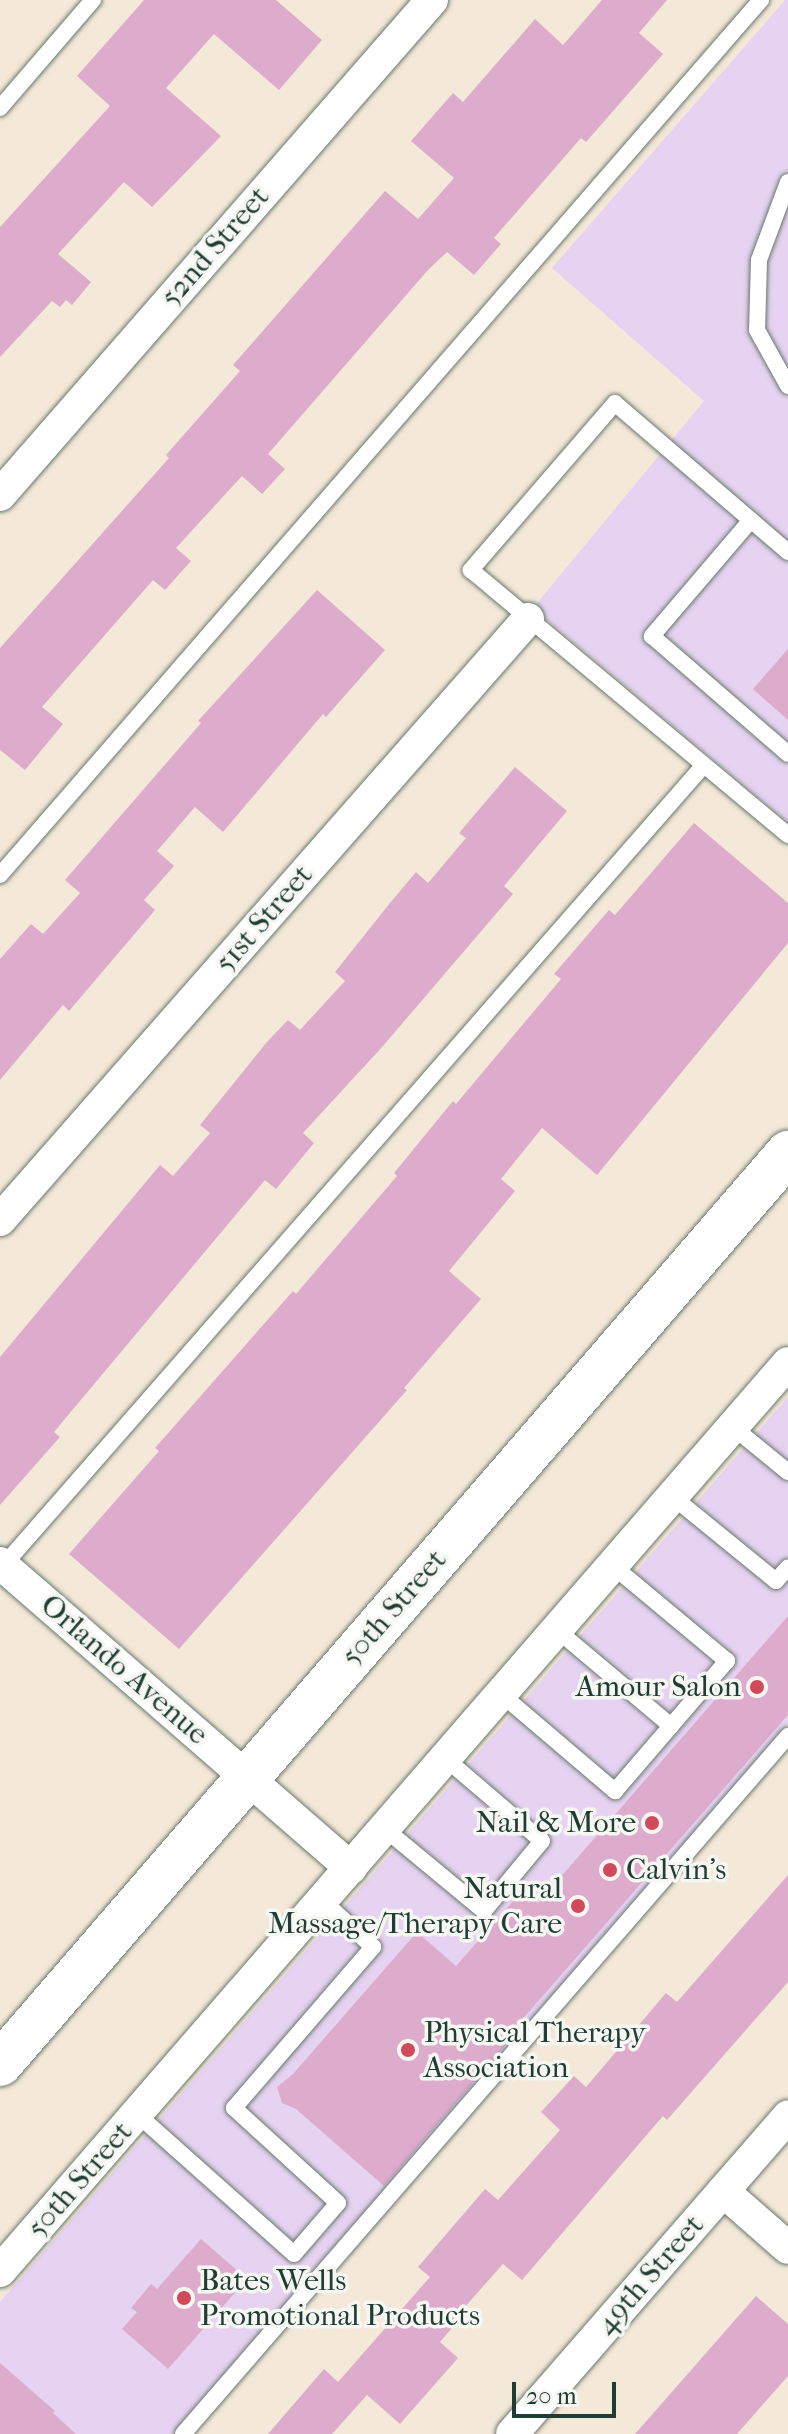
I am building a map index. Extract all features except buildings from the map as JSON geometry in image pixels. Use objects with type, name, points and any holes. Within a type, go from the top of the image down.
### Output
[{"type":"main road","name":"50th Street","points":[[0,2064],[788,1153]]},
{"type":"street","name":"52nd Street","points":[[0,495],[432,0]]},
{"type":"street","name":"51st Street","points":[[0,1220],[528,619]]},
{"type":"street","name":"50th Street","points":[[0,2271],[788,1363]]},
{"type":"street","name":"Orlando Avenue","points":[[1,1564],[351,1868]]},
{"type":"street","name":"49th Street","points":[[512,2434],[788,2116]]},
{"type":"street","points":[[723,2191],[788,2248]]},
{"type":"lane","points":[[0,108],[93,0]]},
{"type":"lane","points":[[0,875],[761,0]]},
{"type":"lane","points":[[786,376],[757,330],[759,260],[788,182]]},
{"type":"lane","points":[[788,552],[615,403],[471,570],[788,835]]},
{"type":"lane","points":[[751,520],[652,636],[788,754]]},
{"type":"lane","points":[[1,1564],[704,765]]},
{"type":"lane","points":[[733,1427],[788,1472]]},
{"type":"lane","points":[[673,1497],[776,1581],[788,1567]]},
{"type":"lane","points":[[501,1694],[615,1791],[727,1661],[613,1566]]},
{"type":"lane","points":[[557,1630],[671,1726]]},
{"type":"lane","points":[[183,2434],[788,1736]]},
{"type":"lane","points":[[385,1829],[484,1911],[542,1841],[446,1759]]},
{"type":"lane","points":[[137,2114],[294,2254],[338,2203],[234,2108],[373,1947],[323,1901]]},
{"type":"shaded area","points":[[788,0],[788,823],[533,608],[704,401],[552,268]]},
{"type":"shaded area","points":[[788,1397],[788,1724],[173,2434],[0,2434],[0,2302]]},
{"type":"place","name":"Amour Salon","points":[[757,1687]]},
{"type":"place","name":"Nail & More","points":[[652,1823]]},
{"type":"place","name":"Calvin's","points":[[610,1870]]},
{"type":"place","name":"Natural Massage/Therapy Care","points":[[578,1906]]},
{"type":"place","name":"Physical Therapy Association","points":[[408,2050]]},
{"type":"place","name":"Bates Wells Promotional Products","points":[[184,2298]]}]
